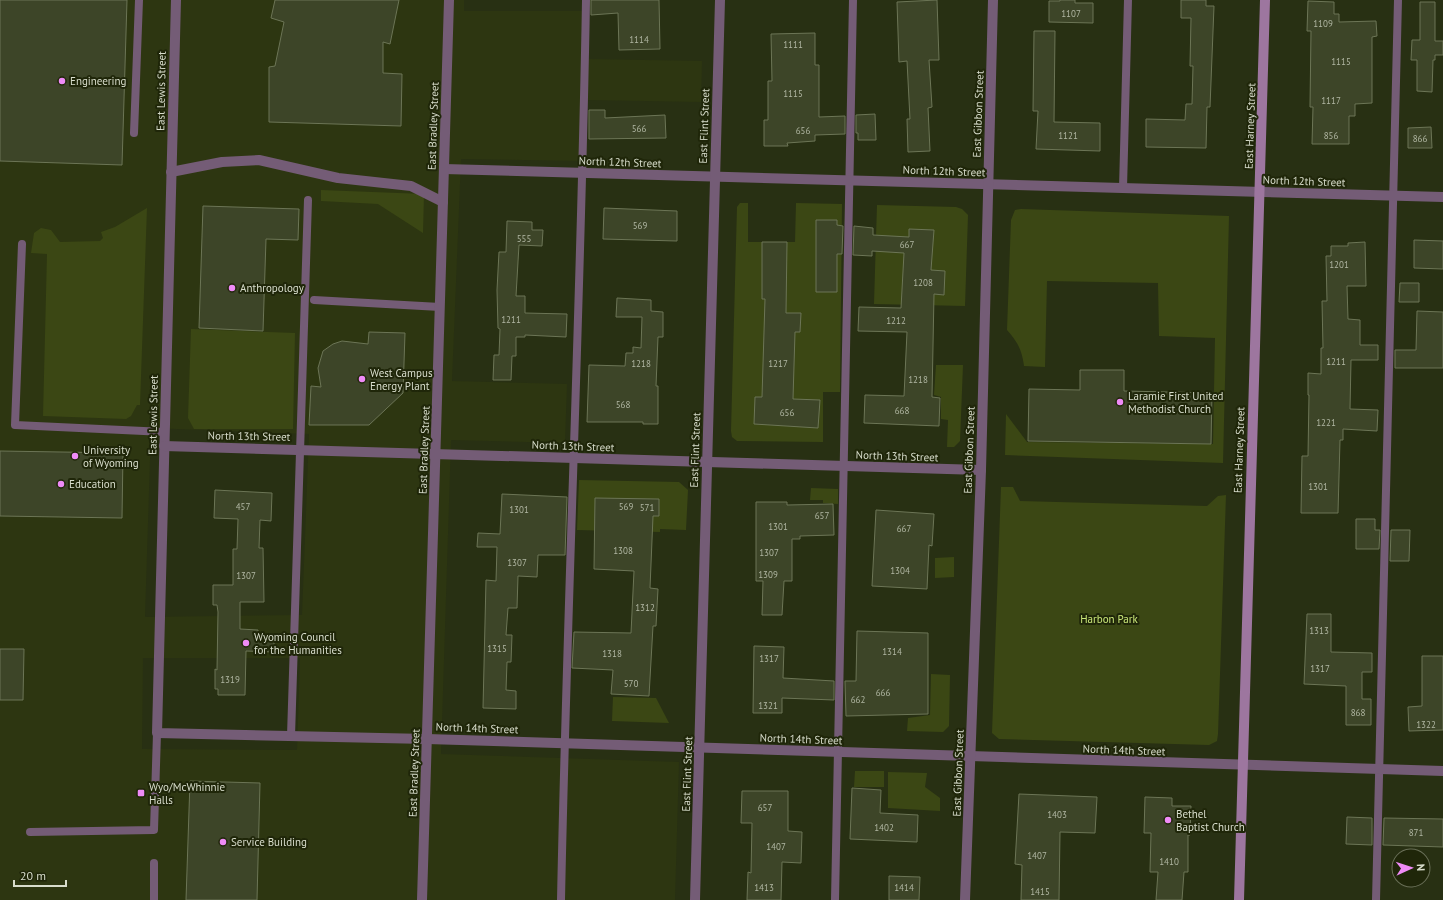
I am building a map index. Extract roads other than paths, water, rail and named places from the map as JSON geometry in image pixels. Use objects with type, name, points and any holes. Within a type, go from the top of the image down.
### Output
[{"type":"main road","name":"East Harney Street","points":[[1239,900],[1265,0]]},
{"type":"street","name":"East Lewis Street","points":[[157,733],[176,0]]},
{"type":"street","name":"East Bradley Street","points":[[422,900],[449,0]]},
{"type":"street","name":"East Flint Street","points":[[695,900],[720,0]]},
{"type":"street","name":"East Gibbon Street","points":[[965,900],[981,470],[993,0]]},
{"type":"street","points":[[171,172],[222,162],[259,160],[338,178],[411,186],[443,202]]},
{"type":"street","name":"North 12th Street","points":[[444,169],[1443,197]]},
{"type":"street","name":"North 13th Street","points":[[164,446],[981,470]]},
{"type":"street","name":"North 14th Street","points":[[157,733],[564,743],[1443,771]]},
{"type":"lane","points":[[134,133],[139,0]]},
{"type":"lane","points":[[561,900],[564,743],[583,172],[586,0]]},
{"type":"lane","points":[[835,900],[853,0]]},
{"type":"lane","points":[[1123,188],[1128,0]]},
{"type":"lane","points":[[1376,900],[1398,0]]},
{"type":"lane","points":[[291,736],[308,200]]},
{"type":"lane","points":[[22,244],[15,424],[165,432]]},
{"type":"lane","points":[[314,300],[440,307]]},
{"type":"lane","name":"East Lewis Street","points":[[30,832],[154,830],[157,733]]},
{"type":"lane","points":[[154,863],[154,900]]},
{"type":"place","name":"Engineering","points":[[62,81]]},
{"type":"place","name":"Anthropology","points":[[232,288]]},
{"type":"place","name":"West Campus Energy Plant","points":[[362,379]]},
{"type":"place","name":"Laramie First United Methodist Church","points":[[1120,402]]},
{"type":"place","name":"University of Wyoming","points":[[75,456]]},
{"type":"place","name":"Education","points":[[61,484]]},
{"type":"place","name":"Wyoming Council for the Humanities","points":[[246,643]]},
{"type":"place","name":"Wyo/McWhinnie Halls","points":[[141,793]]},
{"type":"place","name":"Bethel Baptist Church","points":[[1168,820]]},
{"type":"place","name":"Service Building","points":[[223,842]]},
{"type":"park label","name":"Harbon Park","points":[[1109,619]]}]
